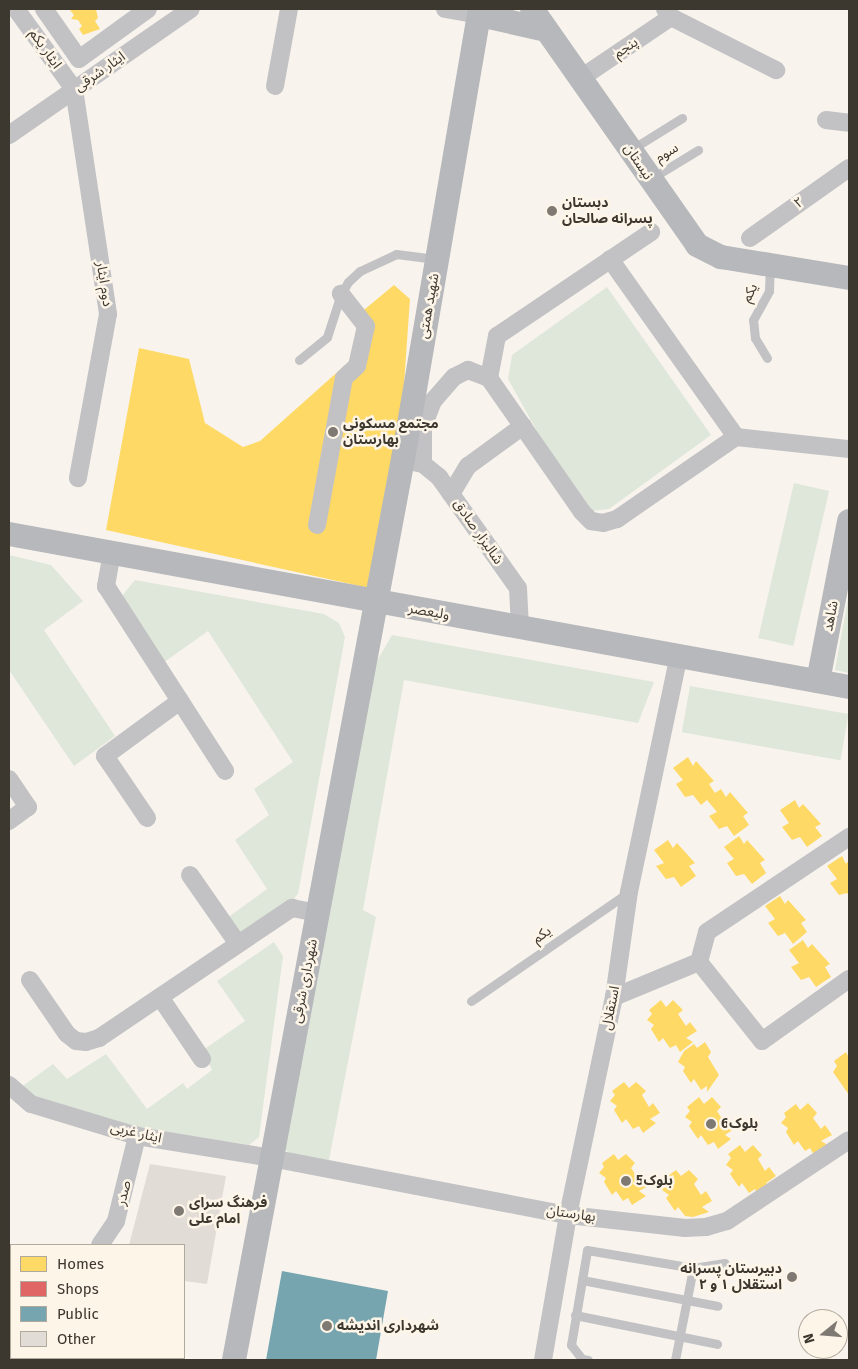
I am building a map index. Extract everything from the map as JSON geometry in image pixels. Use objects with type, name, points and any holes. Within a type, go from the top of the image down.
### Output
[{"type":"main road","name":"نيستان","points":[[532,9],[680,224],[702,249],[721,257],[849,278]]},
{"type":"main road","points":[[480,12],[546,30]]},
{"type":"main road","name":"شهید همتی","points":[[375,602],[413,462],[437,259],[480,12]]},
{"type":"main road","name":"شاهد","points":[[818,682],[849,521]]},
{"type":"main road","name":"ولیعصر","points":[[9,534],[849,687]]},
{"type":"main road","name":"شهرداری شرقی","points":[[234,1360],[375,602]]},
{"type":"street","name":"ایثار یکم","points":[[16,9],[74,90]]},
{"type":"street","points":[[44,9],[79,59],[127,15],[148,9]]},
{"type":"street","name":"ایثار شرقی","points":[[9,135],[191,9]]},
{"type":"street","points":[[275,86],[289,9]]},
{"type":"street","points":[[445,9],[480,12]]},
{"type":"street","points":[[668,13],[776,70]]},
{"type":"street","name":"پنجم","points":[[581,78],[668,13]]},
{"type":"street","name":"دوم ایثار","points":[[74,90],[108,314],[78,478]]},
{"type":"street","points":[[826,120],[849,123]]},
{"type":"street","name":"۲","points":[[750,238],[849,168]]},
{"type":"street","points":[[489,378],[497,336],[651,232]]},
{"type":"street","points":[[610,259],[736,437]]},
{"type":"street","points":[[317,525],[344,378],[357,366],[366,326],[341,294]]},
{"type":"street","points":[[413,462],[423,427],[444,386],[468,370],[489,378],[582,512],[591,521],[603,523],[617,519],[736,437],[849,449]]},
{"type":"street","points":[[451,494],[468,466],[523,426]]},
{"type":"street","name":"شالیزار صادق","points":[[413,462],[439,478],[518,588],[520,628]]},
{"type":"street","points":[[112,552],[106,586],[225,771]]},
{"type":"street","name":"استقلال","points":[[543,1360],[568,1215],[614,997],[629,892],[679,655]]},
{"type":"street","points":[[147,818],[105,756],[180,701]]},
{"type":"street","points":[[9,779],[28,807],[9,820]]},
{"type":"street","points":[[699,962],[707,932],[849,837]]},
{"type":"street","points":[[190,875],[238,944]]},
{"type":"street","points":[[30,980],[66,1034],[76,1041],[99,1038],[292,908],[318,913]]},
{"type":"street","points":[[699,962],[762,1041],[849,979]]},
{"type":"street","points":[[614,997],[699,962]]},
{"type":"street","points":[[160,997],[202,1059]]},
{"type":"street","name":"ایثار غربی","points":[[9,1085],[31,1104],[137,1136],[271,1158]]},
{"type":"street","name":"صدر","points":[[101,1244],[116,1221],[137,1136]]},
{"type":"street","name":"بهارستان","points":[[271,1158],[568,1215],[685,1228],[727,1221],[849,1140]]},
{"type":"lane","points":[[630,150],[682,118]]},
{"type":"lane","name":"سوم","points":[[650,180],[698,150]]},
{"type":"lane","points":[[299,360],[328,336],[341,294],[348,282],[360,271],[396,254],[437,259]]},
{"type":"lane","name":"یکم","points":[[767,358],[755,338],[753,320],[769,291],[770,265]]},
{"type":"lane","name":"یکم","points":[[471,1001],[629,892]]},
{"type":"lane","points":[[588,1360],[582,1359],[571,1345],[587,1250],[693,1268],[725,1263]]},
{"type":"lane","points":[[675,1360],[693,1268]]},
{"type":"lane","points":[[582,1280],[718,1306]]},
{"type":"lane","points":[[575,1315],[717,1344]]},
{"type":"shaded area","points":[[607,287],[711,435],[609,509],[582,512],[508,379],[512,355]]},
{"type":"shaded area","points":[[794,483],[829,491],[793,646],[758,638]]},
{"type":"shaded area","points":[[9,555],[51,565],[83,601],[44,630],[115,736],[74,766],[9,670]]},
{"type":"shaded area","points":[[135,580],[324,614],[339,623],[345,637],[298,894],[291,902],[238,937],[227,918],[267,889],[235,840],[269,815],[254,789],[293,762],[208,631],[163,663],[121,597]]},
{"type":"shaded area","points":[[849,593],[849,673],[835,670]]},
{"type":"shaded area","points":[[392,635],[654,682],[638,723],[404,680],[363,910],[376,917],[329,1160],[294,1156],[281,1147],[371,671]]},
{"type":"shaded area","points":[[690,686],[849,714],[840,760],[682,732]]},
{"type":"shaded area","points":[[274,942],[283,956],[259,1137],[249,1145],[140,1128],[55,1107],[20,1088],[53,1064],[67,1079],[106,1054],[147,1109],[183,1083],[187,1089],[212,1070],[203,1050],[245,1021],[217,981]]},
{"type":"building: Homes","points":[[69,9],[96,9],[98,18],[95,21],[100,29],[83,35],[79,29],[82,26],[78,20],[71,19],[74,15]]},
{"type":"building: Homes","name":"مجتمع مسکونی بهارستان","points":[[394,285],[410,299],[403,399],[369,588],[106,530],[139,348],[189,359],[205,423],[243,447],[260,441],[352,359],[359,314]]},
{"type":"building: Homes","points":[[688,757],[693,766],[696,761],[714,781],[709,784],[715,793],[721,789],[726,797],[730,792],[748,813],[743,816],[749,825],[734,836],[727,826],[719,829],[709,816],[717,812],[707,800],[701,805],[693,795],[685,797],[676,784],[683,780],[673,768]]},
{"type":"building: Homes","points":[[795,800],[799,808],[803,804],[821,824],[815,827],[822,836],[807,847],[800,837],[792,840],[782,827],[789,823],[780,810]]},
{"type":"building: Homes","points":[[739,836],[744,844],[747,840],[765,860],[760,863],[766,873],[752,884],[744,874],[736,876],[727,863],[734,859],[724,847]]},
{"type":"building: Homes","points":[[668,840],[673,848],[677,843],[695,863],[689,866],[696,876],[681,887],[674,877],[666,879],[656,866],[664,863],[654,850]]},
{"type":"building: Homes","points":[[842,856],[846,864],[849,860],[849,896],[847,893],[839,895],[830,883],[837,879],[827,866]]},
{"type":"building: Homes","points":[[780,896],[785,904],[788,900],[806,920],[801,923],[807,932],[793,944],[785,933],[778,936],[768,923],[775,919],[765,906]]},
{"type":"building: Homes","points":[[803,940],[808,948],[812,944],[830,964],[825,967],[831,977],[816,987],[809,977],[801,980],[791,967],[799,963],[789,950]]},
{"type":"building: Homes","points":[[661,1000],[666,1007],[673,1000],[683,1010],[678,1014],[686,1026],[690,1022],[697,1031],[686,1038],[693,1042],[680,1052],[676,1045],[670,1048],[663,1038],[659,1042],[651,1029],[654,1025],[647,1020],[652,1014],[649,1010]]},
{"type":"building: Homes","points":[[705,1042],[711,1052],[708,1057],[719,1075],[707,1092],[707,1086],[701,1090],[694,1079],[691,1083],[683,1071],[685,1067],[678,1062],[684,1051],[694,1044],[697,1048]]},
{"type":"building: Homes","points":[[846,1052],[849,1058],[849,1095],[833,1072],[837,1066],[834,1061]]},
{"type":"building: Homes","points":[[624,1082],[629,1088],[636,1082],[646,1091],[642,1095],[649,1107],[653,1103],[660,1113],[650,1119],[656,1123],[643,1133],[639,1126],[633,1129],[626,1119],[622,1123],[614,1110],[617,1106],[610,1101],[615,1095],[612,1091]]},
{"type":"building: Homes","name":"بلوک6","points":[[699,1097],[704,1104],[712,1097],[721,1107],[717,1111],[725,1123],[728,1119],[735,1128],[725,1135],[731,1139],[718,1149],[714,1142],[708,1145],[701,1135],[698,1139],[689,1126],[692,1122],[685,1117],[690,1111],[687,1107]]},
{"type":"building: Homes","points":[[808,1103],[817,1113],[813,1118],[821,1129],[825,1125],[832,1135],[821,1141],[828,1145],[814,1155],[810,1148],[805,1151],[798,1141],[794,1145],[786,1132],[788,1128],[781,1123],[786,1117],[784,1113],[796,1104],[800,1110]]},
{"type":"building: Homes","points":[[740,1145],[745,1152],[753,1145],[762,1155],[758,1159],[765,1171],[769,1167],[776,1176],[766,1183],[772,1187],[759,1197],[755,1189],[749,1193],[742,1183],[739,1187],[730,1174],[733,1170],[726,1165],[731,1158],[728,1154]]},
{"type":"building: Homes","name":"بلوک5","points":[[614,1154],[618,1160],[626,1154],[635,1163],[631,1168],[639,1179],[643,1175],[650,1185],[639,1191],[646,1196],[632,1205],[628,1198],[623,1201],[616,1191],[612,1195],[604,1182],[606,1178],[599,1173],[604,1167],[602,1163]]},
{"type":"building: Homes","points":[[676,1170],[681,1176],[689,1170],[698,1179],[694,1184],[701,1195],[706,1191],[712,1201],[702,1207],[709,1212],[693,1217],[685,1216],[678,1207],[675,1211],[666,1198],[669,1195],[662,1190],[667,1183],[664,1179]]},
{"type":"building: Shops","points":[[9,1313],[10,1359],[62,1359],[62,1360],[9,1360]]},
{"type":"building: Public","name":"شهرداری اندیشه","points":[[282,1271],[388,1291],[376,1360],[266,1360]]},
{"type":"building: Other","name":"فرهنگ سرای امام علی","points":[[150,1164],[226,1176],[207,1284],[185,1281],[185,1244],[129,1244]]},
{"type":"place","name":"دبستان پسرانه صالحان","points":[[552,211]]},
{"type":"place","name":"مجتمع مسکونی بهارستان","points":[[333,432]]},
{"type":"place","name":"بلوک6","points":[[711,1124]]},
{"type":"place","name":"بلوک5","points":[[626,1181]]},
{"type":"place","name":"فرهنگ سرای امام علی","points":[[179,1211]]},
{"type":"place","name":"دبیرستان پسرانه استقلال ۱ و ۲","points":[[792,1277]]},
{"type":"place","name":"شهرداری اندیشه","points":[[327,1326]]}]
